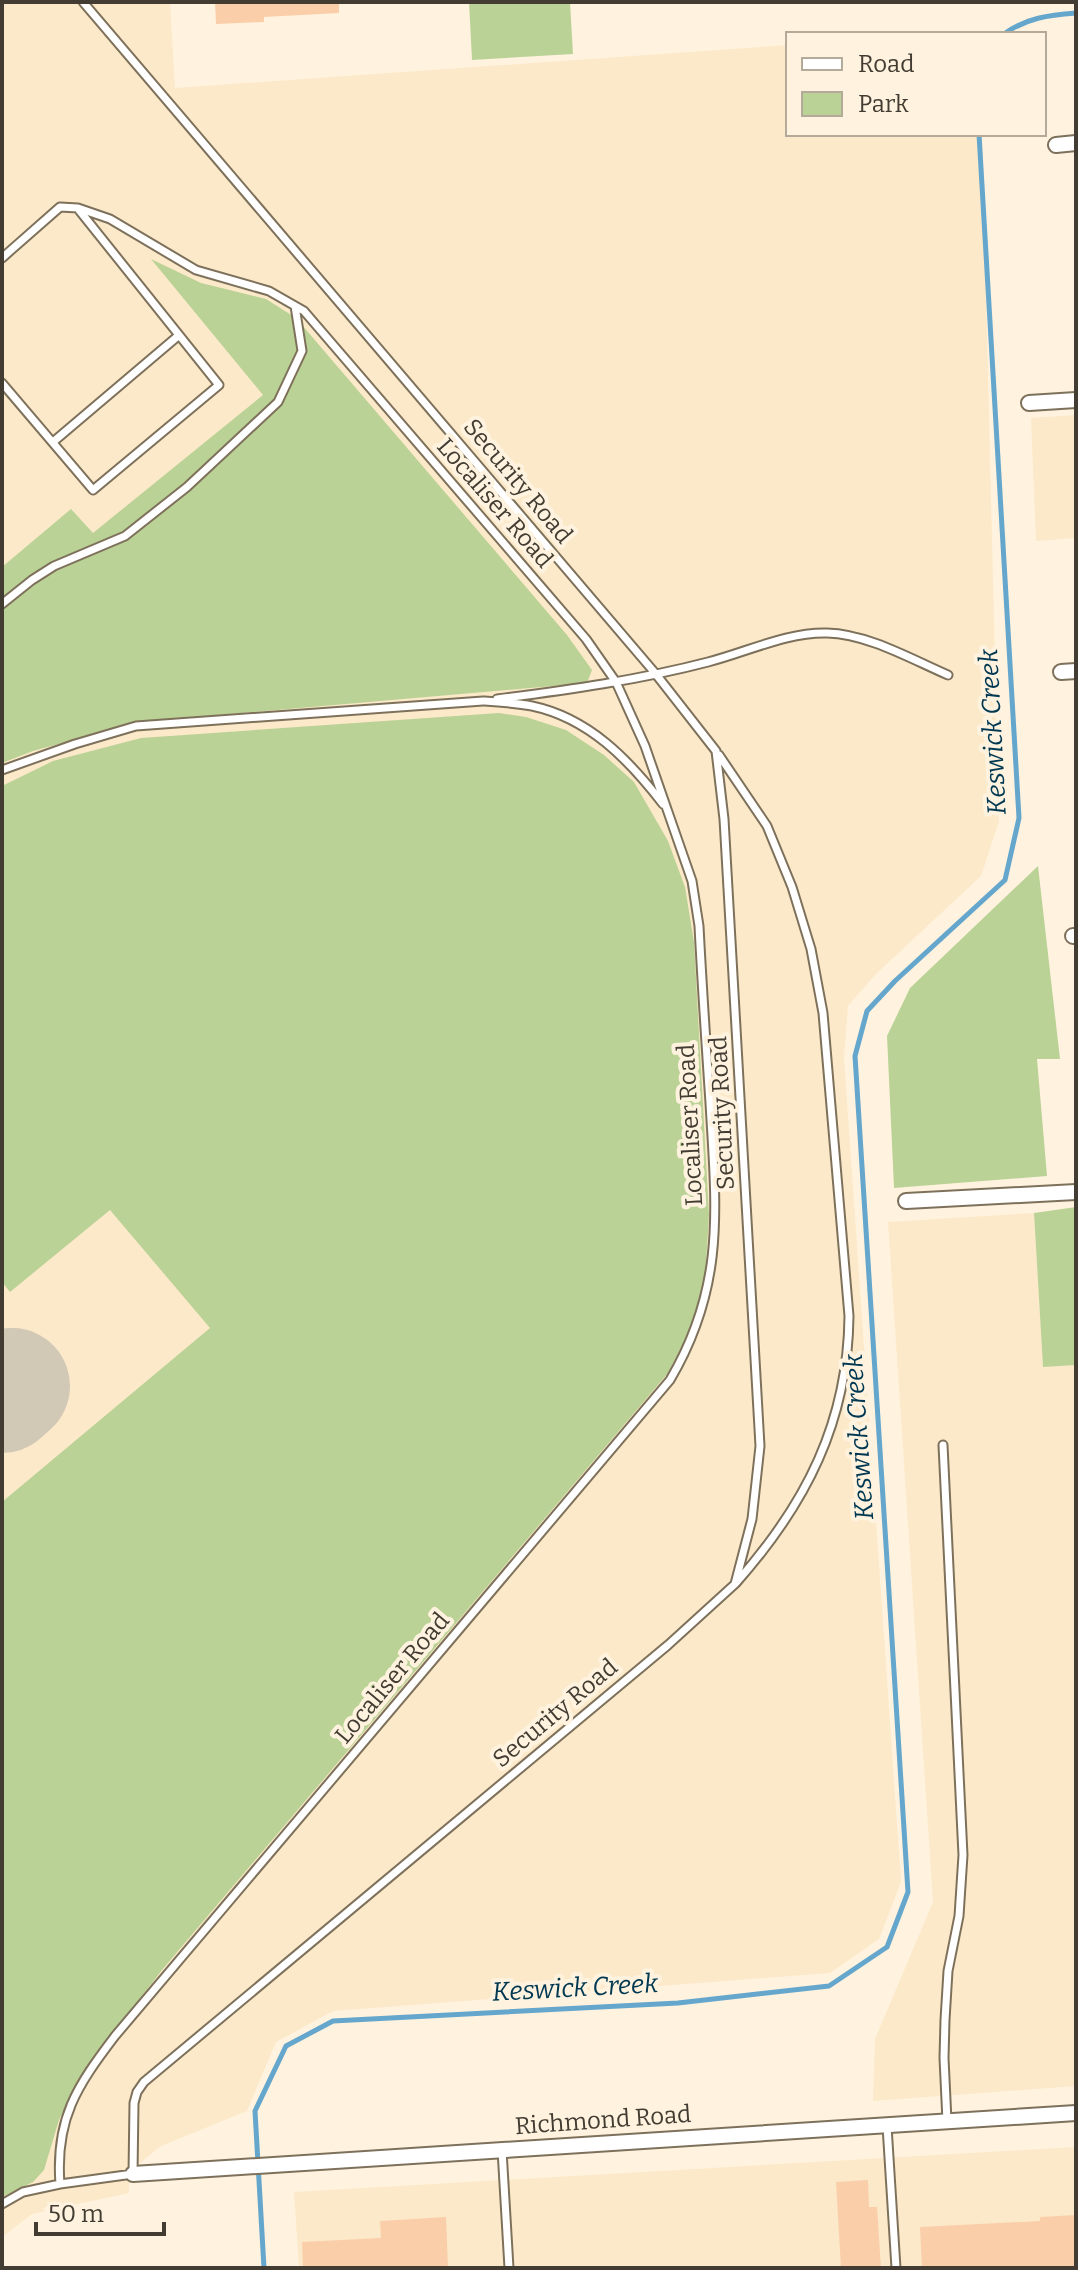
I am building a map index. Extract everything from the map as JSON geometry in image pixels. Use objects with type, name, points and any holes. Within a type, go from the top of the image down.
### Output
[{"type":"street","points":[[1056,145],[1076,143]]},
{"type":"street","points":[[1029,403],[1076,400]]},
{"type":"street","points":[[906,1201],[1076,1192]]},
{"type":"street","name":"Richmond Road","points":[[133,2174],[1076,2113]]},
{"type":"lane","name":"Security Road","points":[[83,2],[655,673],[716,751],[724,819],[760,1409],[758,1480],[752,1519],[735,1584],[668,1645],[144,2082],[134,2103],[133,2174]]},
{"type":"lane","points":[[2,258],[60,207],[78,208],[219,385],[93,490],[2,383]]},
{"type":"lane","name":"Localiser Road","points":[[60,2184],[59,2142],[67,2113],[84,2076],[670,1380],[698,1324],[709,1288],[715,1249],[716,1203],[699,926],[692,881],[645,746],[616,682],[576,628],[304,311],[269,291],[196,270],[110,219],[78,208]]},
{"type":"lane","points":[[2,604],[54,566],[125,536],[187,487],[278,402],[302,351],[295,306]]},
{"type":"lane","points":[[53,442],[178,336]]},
{"type":"lane","points":[[2,770],[136,726],[483,701],[616,682],[708,662],[795,637],[826,633],[877,645],[948,675]]},
{"type":"lane","points":[[483,701],[531,706],[574,721],[624,756],[666,808]]},
{"type":"lane","points":[[716,751],[767,826],[792,887],[811,949],[823,1013],[849,1316],[849,1353],[843,1392],[820,1456],[765,1550],[735,1584]]},
{"type":"lane","points":[[943,1445],[963,1855],[959,1916],[948,1971],[945,2020],[947,2121]]},
{"type":"lane","points":[[887,2124],[896,2268]]},
{"type":"lane","points":[[502,2148],[509,2268]]},
{"type":"lane","points":[[2,2204],[23,2192],[133,2174]]},
{"type":"shaded area","points":[[2,2],[170,2],[175,88],[786,45],[786,136],[982,136],[999,821],[981,876],[876,974],[848,1006],[844,1058],[901,1882],[879,1939],[830,1973],[333,2011],[276,2042],[247,2111],[161,2146],[129,2172],[129,2193],[32,2214],[2,2237]]},
{"type":"shaded area","points":[[1076,415],[1076,538],[1036,541],[1031,418]]},
{"type":"shaded area","points":[[1034,1213],[1043,1366],[1076,1365],[1076,2086],[873,2101],[875,2039],[933,1902],[888,1222]]},
{"type":"shaded area","points":[[1076,2147],[1076,2268],[299,2268],[294,2192]]},
{"type":"green space","points":[[469,2],[570,2],[573,54],[472,60]]},
{"type":"green space","points":[[151,259],[201,283],[266,299],[296,318],[567,635],[592,670],[587,683],[139,722],[33,751],[2,763],[2,567],[71,509],[93,533],[263,395]]},
{"type":"green space","points":[[499,713],[526,717],[566,730],[604,755],[634,782],[668,841],[685,887],[694,942],[709,1215],[705,1279],[694,1324],[668,1373],[162,1970],[80,2077],[59,2120],[44,2170],[33,2182],[2,2197],[2,1502],[210,1328],[110,1210],[10,1292],[2,1282],[2,786],[53,761],[141,738]]},
{"type":"green space","points":[[1038,866],[1060,1059],[1037,1059],[1047,1176],[894,1188],[887,1036],[910,988]]},
{"type":"green space","points":[[1076,1207],[1076,1365],[1043,1367],[1034,1213]]},
{"type":"building","points":[[215,2],[339,2],[339,13],[264,17],[264,22],[216,24]]},
{"type":"building","points":[[868,2180],[869,2207],[877,2207],[881,2268],[841,2268],[836,2182]]},
{"type":"building","points":[[1076,2215],[1076,2268],[922,2268],[920,2227],[1040,2221],[1040,2217]]},
{"type":"building","points":[[446,2217],[448,2268],[303,2268],[302,2242],[381,2238],[380,2221]]},
{"type":"waterway","name":"Keswick Creek","points":[[1007,32],[1038,18],[1076,13]]},
{"type":"waterway","name":"Keswick Creek","points":[[264,2268],[255,2111],[286,2046],[333,2021],[678,2003],[829,1986],[887,1947],[908,1892],[855,1056],[867,1011],[895,981],[1005,880],[1019,818],[979,136]]},
{"type":"taxiway","points":[[2,1374],[12,1386]]},
{"type":"runway","points":[[2,1395],[12,1386]]}]
